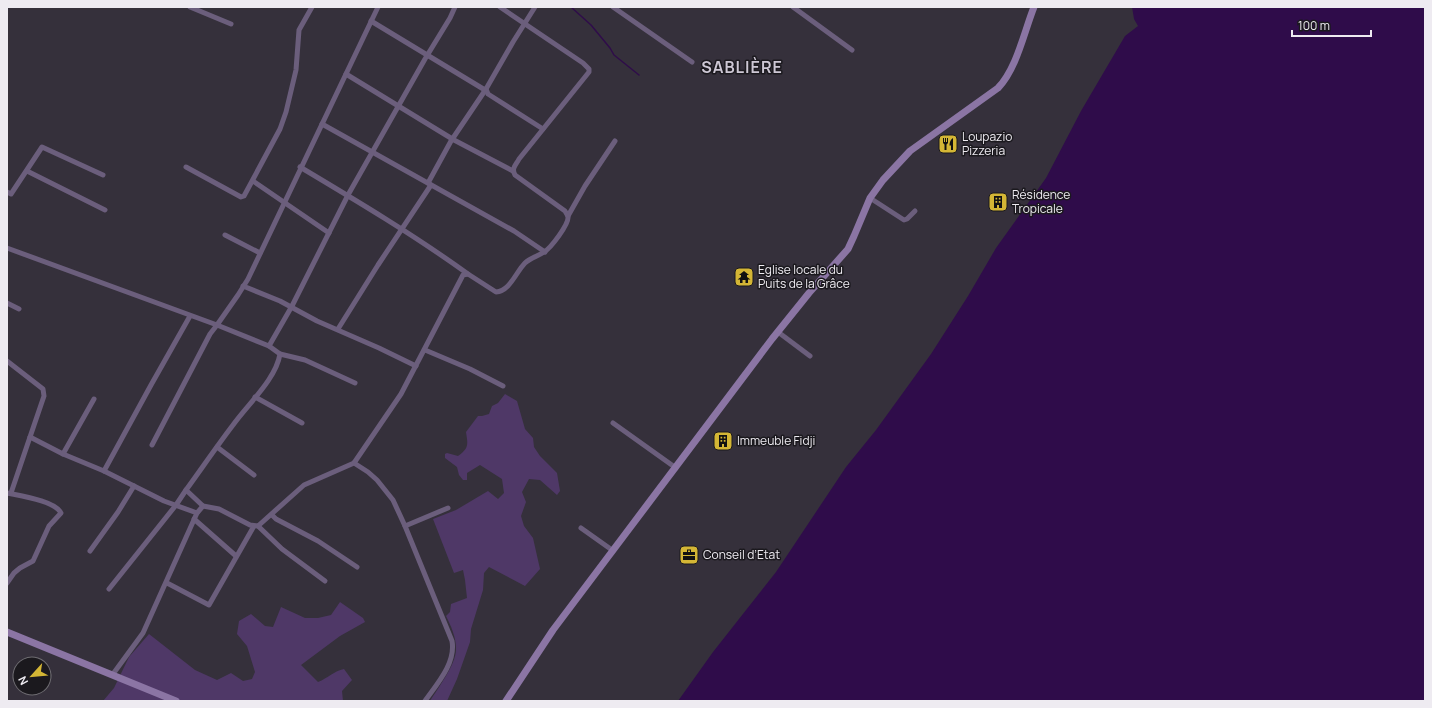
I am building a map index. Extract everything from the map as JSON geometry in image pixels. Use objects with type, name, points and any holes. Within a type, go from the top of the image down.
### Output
[{"type":"main road","points":[[506,701],[557,624],[612,550],[808,293],[848,248],[870,198],[893,168],[906,155],[998,88],[1004,81],[1012,65],[1034,7]]},
{"type":"main road","points":[[7,632],[176,701]]},
{"type":"street","points":[[190,7],[231,24]]},
{"type":"street","points":[[186,167],[241,197],[244,196],[280,128],[286,112],[296,70],[299,30],[312,7]]},
{"type":"street","points":[[152,445],[210,334],[218,325],[243,286],[285,202],[300,167],[378,7]]},
{"type":"street","points":[[269,346],[292,306],[348,196],[455,7]]},
{"type":"street","points":[[500,7],[583,63],[589,69],[589,72],[519,159],[513,171]]},
{"type":"street","points":[[338,330],[402,230],[429,184],[452,139],[486,88],[535,7]]},
{"type":"street","points":[[613,7],[692,62]]},
{"type":"street","points":[[793,7],[852,50]]},
{"type":"street","points":[[371,21],[427,56],[486,88],[488,94],[543,129]]},
{"type":"street","points":[[346,74],[452,139],[513,171],[515,175],[565,211],[568,216]]},
{"type":"street","points":[[322,124],[514,231],[545,252]]},
{"type":"street","points":[[300,167],[384,217],[496,292],[501,292],[506,288],[527,261],[545,252],[551,246],[567,222],[568,216],[585,186],[615,141]]},
{"type":"street","points":[[7,192],[11,194],[42,147],[103,175]]},
{"type":"street","points":[[27,170],[105,210]]},
{"type":"street","points":[[253,181],[329,233]]},
{"type":"street","points":[[870,198],[904,220],[915,211]]},
{"type":"street","points":[[225,236],[260,253]]},
{"type":"street","points":[[7,248],[218,325],[269,346],[280,354],[305,360],[355,383]]},
{"type":"street","points":[[167,583],[209,605],[236,556],[256,526],[272,515],[304,484],[354,463],[401,394],[463,275],[468,274]]},
{"type":"street","points":[[243,286],[292,306],[317,321],[416,366]]},
{"type":"street","points":[[7,303],[19,309]]},
{"type":"street","points":[[104,472],[151,384],[190,316]]},
{"type":"street","points":[[778,332],[810,356]]},
{"type":"street","points":[[425,350],[470,369],[503,386]]},
{"type":"street","points":[[110,589],[176,505],[266,382],[278,363],[280,354]]},
{"type":"street","points":[[7,361],[44,389],[44,396],[9,493],[51,504],[61,511],[61,513],[49,526],[33,561],[14,573],[7,583]]},
{"type":"street","points":[[255,397],[302,423]]},
{"type":"street","points":[[63,454],[94,399]]},
{"type":"street","points":[[613,423],[676,468]]},
{"type":"street","points":[[30,437],[63,454],[176,505],[196,516],[236,556]]},
{"type":"street","points":[[217,447],[254,475]]},
{"type":"street","points":[[354,463],[368,472],[384,488],[393,500],[452,641],[453,650],[450,662],[425,701]]},
{"type":"street","points":[[90,551],[118,512],[134,486]]},
{"type":"street","points":[[186,490],[203,506],[219,509],[256,526],[282,549],[325,581]]},
{"type":"street","points":[[113,674],[143,633],[167,583],[196,516],[203,506]]},
{"type":"street","points":[[405,526],[448,508]]},
{"type":"street","points":[[272,515],[276,519],[318,541],[357,567]]},
{"type":"street","points":[[581,528],[612,550]]},
{"type":"shaded area","points":[[1132,7],[1425,7],[1425,701],[678,701],[713,652],[776,572],[846,467],[876,430],[931,354],[968,296],[996,248],[1046,178],[1081,111],[1125,36],[1138,26],[1134,19]]},
{"type":"shaded area","points":[[505,394],[517,401],[525,429],[533,438],[534,447],[540,456],[557,473],[560,491],[557,495],[540,480],[529,479],[522,492],[526,502],[521,516],[524,526],[533,538],[540,569],[525,586],[489,567],[484,573],[483,590],[471,629],[470,642],[457,679],[447,701],[430,701],[450,668],[455,654],[456,644],[446,616],[450,612],[451,604],[467,598],[463,570],[454,573],[433,519],[456,510],[488,491],[498,499],[504,493],[502,479],[480,465],[467,473],[467,480],[463,480],[459,475],[457,467],[445,458],[445,454],[447,453],[458,456],[464,451],[467,446],[466,432],[478,416],[489,414],[492,406],[498,403]]},
{"type":"shaded area","points":[[340,602],[363,618],[365,622],[340,636],[301,665],[318,682],[337,671],[344,669],[352,680],[342,691],[343,701],[103,701],[114,688],[129,657],[149,634],[195,670],[217,680],[231,673],[243,681],[252,679],[255,672],[247,646],[237,634],[239,621],[251,614],[265,626],[273,627],[281,607],[305,618],[318,618],[331,615]]},
{"type":"waterway","points":[[571,7],[591,25],[614,55],[639,75]]},
{"type":"place","name":"Loupazio Pizzeria","points":[[948,144]]},
{"type":"place","name":"Résidence Tropicale","points":[[998,202]]},
{"type":"place","name":"Eglise locale du Puits de la Grâce","points":[[744,277]]},
{"type":"place","name":"Immeuble Fidji","points":[[723,441]]},
{"type":"place","name":"Conseil d’Etat","points":[[689,555]]},
{"type":"district","name":"SABLIÈRE","points":[[742,67]]}]
